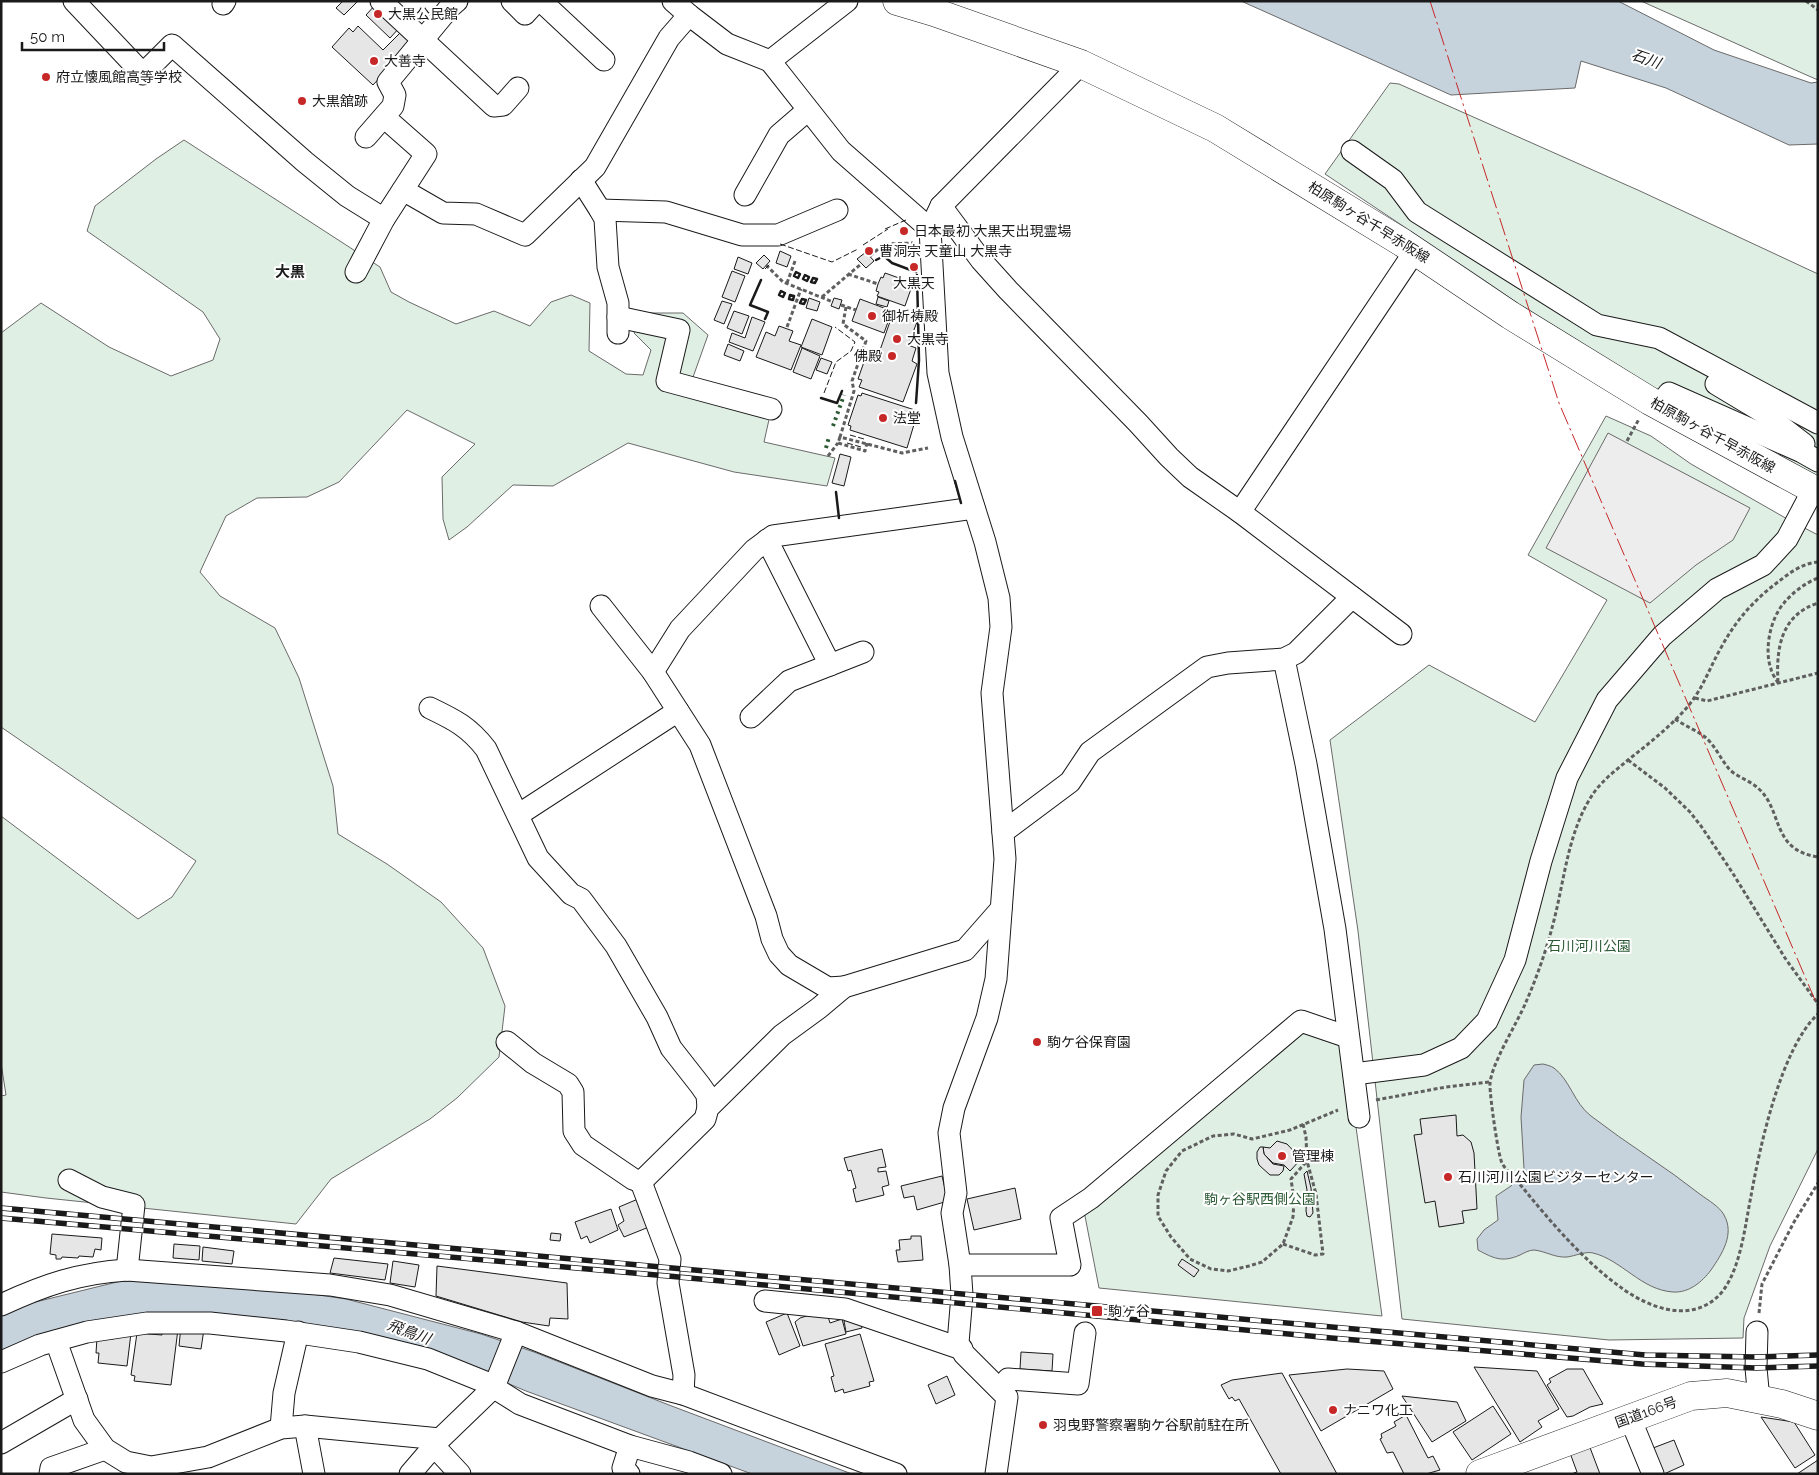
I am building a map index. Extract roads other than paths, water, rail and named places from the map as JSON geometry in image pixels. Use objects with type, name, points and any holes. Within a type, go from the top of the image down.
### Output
[{"type":"main road","name":"柏原駒ヶ谷千早赤阪線","points":[[897,1],[934,12],[1081,64],[1215,128],[1415,251],[1650,410],[1816,491]]},
{"type":"main road","name":"国道166号","points":[[1480,1474],[1691,1396],[1727,1393],[1782,1404],[1818,1416]]},
{"type":"street","points":[[74,1],[143,74],[172,45],[305,162],[347,196],[384,219]]},
{"type":"street","points":[[381,1],[494,106],[503,105],[518,88]]},
{"type":"street","points":[[366,138],[393,106],[395,95],[388,82],[457,1]]},
{"type":"street","points":[[512,1],[525,14],[537,1]]},
{"type":"street","points":[[541,1],[604,60]]},
{"type":"street","points":[[770,61],[847,1]]},
{"type":"street","points":[[403,190],[443,213],[476,214],[525,235],[595,167],[669,38],[681,8],[728,44],[770,61],[841,151],[930,229]]},
{"type":"street","points":[[996,1474],[1007,1397],[964,1354],[958,1343],[962,1304],[960,1265],[952,1213],[956,1193],[949,1133],[954,1108],[986,1018],[996,979],[1005,859],[992,693],[1001,627],[1000,608],[985,542],[952,437],[938,373],[930,229],[942,206],[1081,64]]},
{"type":"street","points":[[744,195],[779,135],[808,110]]},
{"type":"street","points":[[356,272],[384,219],[426,154],[384,117]]},
{"type":"street","points":[[1352,151],[1393,180],[1417,212],[1596,325],[1659,338],[1818,424]]},
{"type":"street","points":[[581,180],[605,219],[608,267],[618,303],[618,325],[679,330],[667,382],[770,409]]},
{"type":"street","points":[[942,206],[981,260],[1008,290],[1190,477],[1240,512],[1401,634]]},
{"type":"street","points":[[600,210],[666,212],[742,235],[778,235],[837,210]]},
{"type":"street","points":[[1240,512],[1415,251]]},
{"type":"street","points":[[1696,358],[1700,374],[1761,411],[1806,446],[1810,456]]},
{"type":"street","points":[[1650,410],[1669,393],[1810,456]]},
{"type":"street","points":[[1354,1074],[1424,1065],[1461,1048],[1487,1021],[1515,960],[1567,778],[1607,700],[1662,636],[1717,590],[1763,565],[1787,539],[1816,491]]},
{"type":"street","points":[[653,672],[680,629],[754,550],[773,536],[974,508]]},
{"type":"street","points":[[767,540],[830,665]]},
{"type":"street","points":[[1003,832],[1070,782],[1090,752],[1207,668],[1228,663],[1284,659],[1296,653],[1352,597]]},
{"type":"street","points":[[601,606],[653,672],[700,745],[766,916],[772,939],[779,954],[789,965],[828,988],[844,987],[965,950],[1001,909]]},
{"type":"street","points":[[751,717],[789,681],[863,652]]},
{"type":"street","points":[[1284,659],[1306,764],[1335,929],[1358,1110]]},
{"type":"street","points":[[430,708],[456,720],[474,734],[486,749],[538,858],[571,894],[581,900],[616,946],[657,1018],[671,1048],[707,1095],[708,1108],[705,1119],[641,1182]]},
{"type":"street","points":[[518,815],[678,711]]},
{"type":"street","points":[[708,1108],[782,1035],[844,987]]},
{"type":"street","points":[[960,1265],[1070,1265],[1061,1218],[1091,1198],[1301,1021],[1348,1037]]},
{"type":"street","points":[[507,1042],[533,1063],[568,1084],[573,1092],[574,1131],[584,1144],[641,1182],[670,1259],[668,1283],[684,1375],[683,1394]]},
{"type":"street","points":[[69,1180],[102,1197],[134,1205],[127,1270]]},
{"type":"street","points":[[1,1305],[62,1280],[103,1272],[127,1270],[330,1284],[390,1295],[514,1335],[652,1386],[683,1394],[896,1474]]},
{"type":"street","points":[[764,1301],[845,1310],[962,1349]]},
{"type":"street","points":[[1,1362],[40,1345],[87,1332],[147,1323],[210,1324],[298,1332],[360,1342],[428,1359],[495,1385],[520,1404],[630,1446],[689,1462],[721,1474]]},
{"type":"street","points":[[281,1428],[284,1393],[298,1332]]},
{"type":"street","points":[[1757,1332],[1756,1368],[1759,1400]]},
{"type":"street","points":[[1000,1390],[1008,1379],[1078,1384],[1085,1333]]},
{"type":"street","points":[[410,1474],[437,1443],[495,1385],[514,1335]]},
{"type":"street","points":[[56,1341],[84,1420],[105,1449],[126,1462],[151,1470],[208,1457],[281,1428],[305,1426],[437,1443],[460,1474]]},
{"type":"street","points":[[1,1443],[77,1399]]},
{"type":"street","points":[[1630,1418],[1653,1474]]},
{"type":"street","points":[[305,1426],[314,1474]]},
{"type":"street","points":[[630,1446],[623,1468],[630,1474]]},
{"type":"street","points":[[50,1474],[52,1468],[105,1449]]},
{"type":"water","name":"石川","points":[[1241,1],[1618,1],[1714,50],[1811,83],[1818,82],[1818,144],[1789,145],[1666,88],[1581,61],[1575,88],[1451,95]]},
{"type":"water","points":[[1543,1064],[1553,1067],[1559,1073],[1580,1105],[1591,1116],[1714,1204],[1722,1212],[1728,1229],[1726,1244],[1711,1270],[1695,1286],[1679,1292],[1662,1290],[1641,1281],[1613,1262],[1593,1253],[1563,1257],[1534,1250],[1503,1259],[1493,1257],[1478,1250],[1477,1239],[1484,1230],[1498,1220],[1496,1196],[1511,1186],[1524,1169],[1521,1117],[1524,1080],[1534,1065]]},
{"type":"water","name":"飛鳥川","points":[[217,1280],[346,1299],[481,1334],[534,1352],[852,1474],[752,1474],[526,1391],[438,1354],[196,1316],[1,1352],[1,1312],[7,1309],[121,1281]]},
{"type":"railway","points":[[1,1208],[1645,1355],[1756,1357],[1818,1355]]},
{"type":"railway","points":[[1,1218],[668,1276],[1331,1338],[1642,1364],[1756,1368],[1818,1366]]},
{"type":"place","name":"大黒公民館","points":[[378,14]]},
{"type":"place","name":"大善寺","points":[[374,61]]},
{"type":"place","name":"府立懐風館高等学校","points":[[46,77]]},
{"type":"place","name":"大黒舘跡","points":[[302,101]]},
{"type":"place","name":"日本最初 大黒天出現霊場","points":[[904,231]]},
{"type":"place","name":"曹洞宗 天童山 大黒寺","points":[[869,251]]},
{"type":"place","name":"大黒天","points":[[914,267]]},
{"type":"place","name":"御祈祷殿","points":[[872,316]]},
{"type":"place","name":"大黒寺","points":[[897,339]]},
{"type":"place","name":"佛殿","points":[[892,356]]},
{"type":"place","name":"法堂","points":[[883,418]]},
{"type":"place","name":"駒ケ谷保育園","points":[[1037,1042]]},
{"type":"place","name":"管理棟","points":[[1282,1156]]},
{"type":"place","name":"石川河川公園ビジターセンター","points":[[1448,1177]]},
{"type":"place","name":"駒ヶ谷","points":[[1097,1311]]},
{"type":"place","name":"ナニワ化工","points":[[1333,1410]]},
{"type":"place","name":"羽曳野警察署駒ケ谷駅前駐在所","points":[[1043,1425]]},
{"type":"district","name":"大黒","points":[[290,272]]},
{"type":"park label","name":"石川河川公園","points":[[1589,946]]},
{"type":"park label","name":"駒ヶ谷駅西側公園","points":[[1260,1199]]}]
